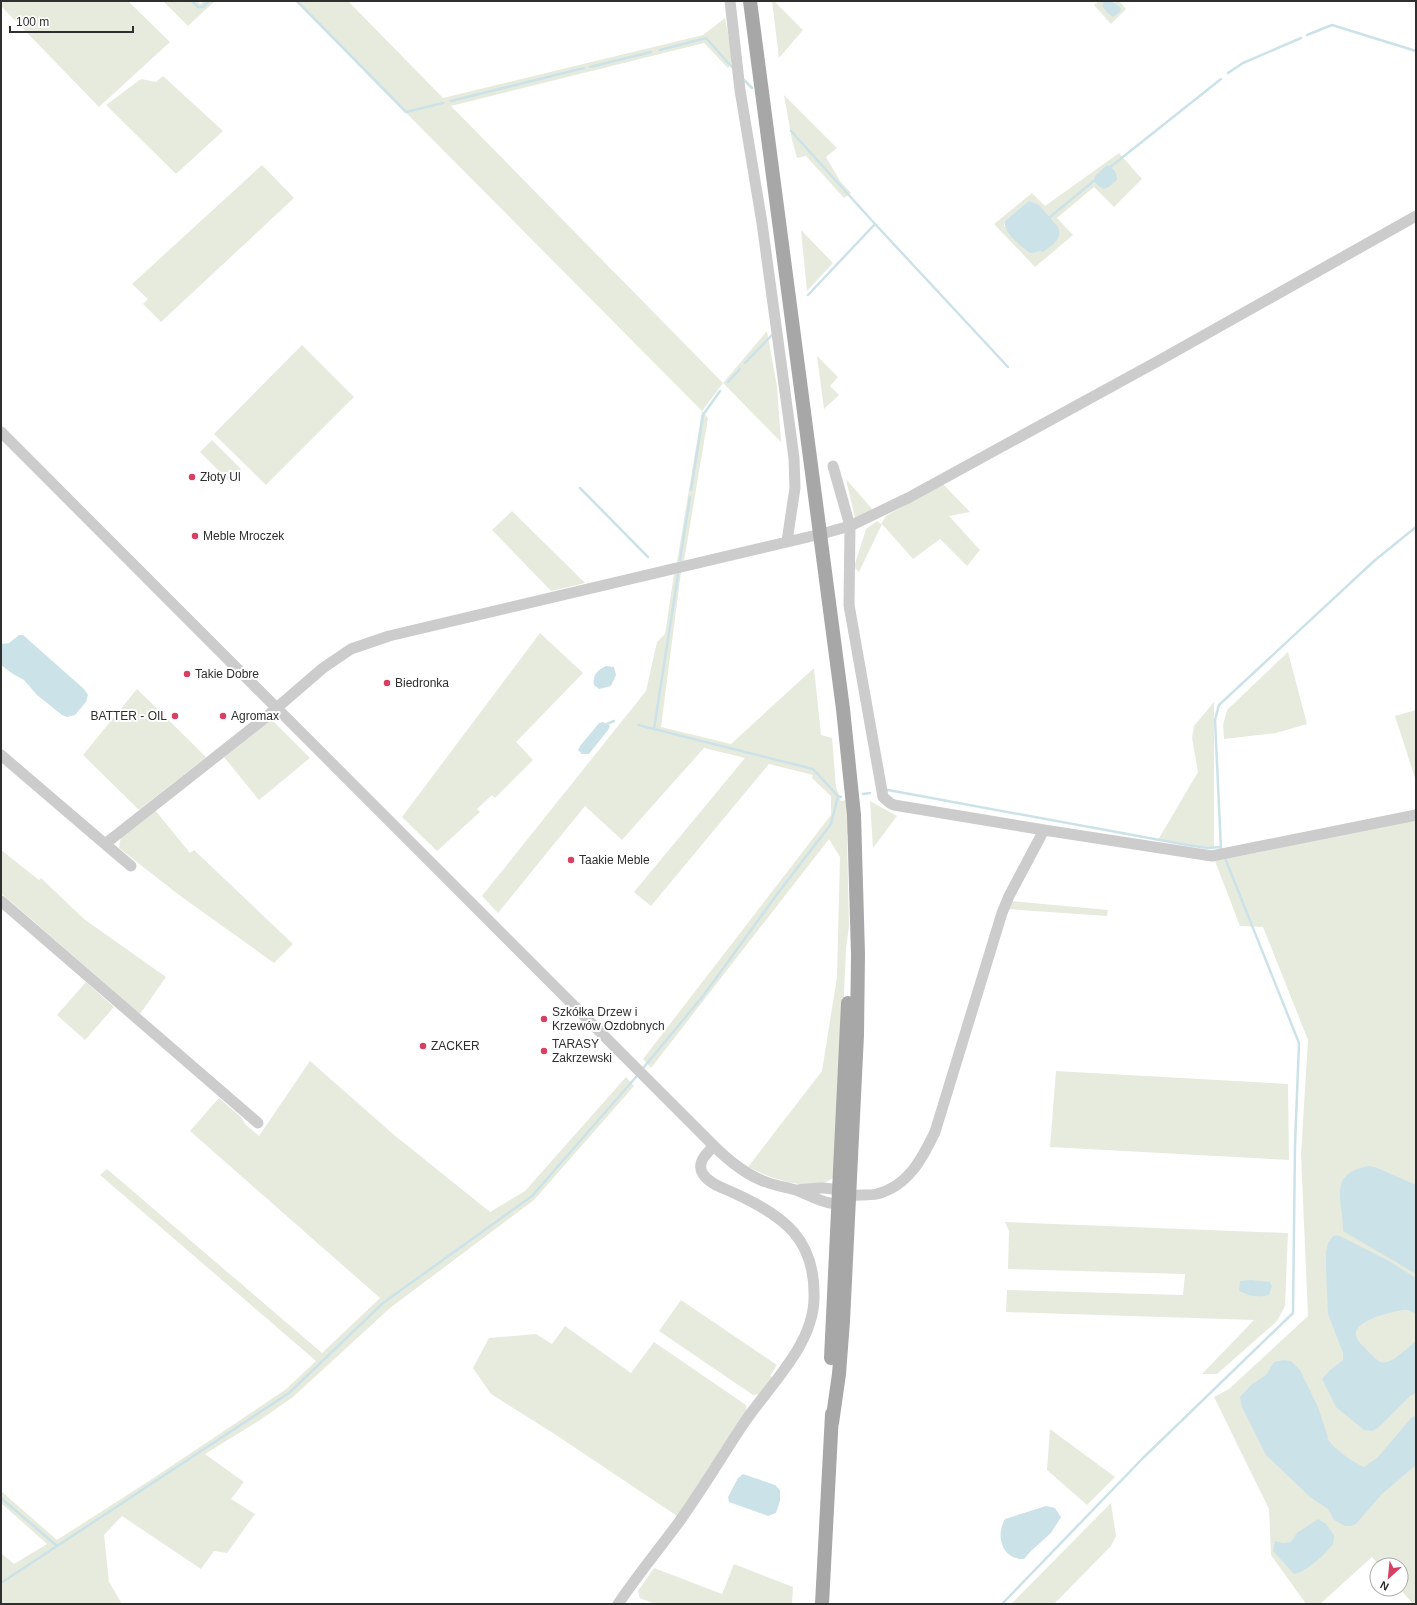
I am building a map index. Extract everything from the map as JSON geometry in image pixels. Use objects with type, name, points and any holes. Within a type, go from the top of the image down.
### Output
[{"type":"main road","points":[[750,1],[843,709],[854,815],[858,954],[857,1035],[842,1196],[839,1367],[832,1424],[822,1604]]},
{"type":"street","points":[[730,1],[740,90],[762,222],[794,458],[795,488],[788,541]]},
{"type":"street","points":[[105,844],[342,654],[371,642],[850,526],[908,498],[1153,364],[1416,216]]},
{"type":"street","points":[[1,432],[714,1146],[734,1164],[755,1178],[778,1186],[796,1190],[821,1188],[842,1196],[876,1194],[899,1184],[910,1175],[918,1165],[935,1132],[1002,913],[1009,896],[1044,830]]},
{"type":"street","points":[[833,466],[850,526],[849,605],[883,797],[890,803],[894,805],[1044,830],[1212,856],[1416,815]]},
{"type":"street","points":[[1,755],[131,866]]},
{"type":"street","points":[[1,901],[258,1124]]},
{"type":"street","points":[[618,1604],[679,1521],[745,1422],[791,1360],[812,1320],[814,1300],[813,1274],[807,1253],[793,1232],[775,1214],[758,1204],[718,1186],[706,1178],[702,1173],[701,1162],[704,1156],[714,1146]]},
{"type":"shaded area","points":[[1,1],[128,1],[170,42],[99,107],[1,6]]},
{"type":"shaded area","points":[[163,1],[197,1],[200,4],[204,1],[215,1],[188,26]]},
{"type":"shaded area","points":[[295,1],[348,1],[443,98],[703,35],[725,18],[733,60],[728,68],[704,43],[451,106],[723,383],[702,411]]},
{"type":"shaded area","points":[[772,1],[774,1],[803,30],[779,58]]},
{"type":"shaded area","points":[[1099,1],[1104,1],[1102,6],[1116,3],[1112,1],[1119,1],[1126,9],[1111,24],[1094,5]]},
{"type":"shaded area","points":[[163,76],[223,131],[176,174],[106,105],[141,79],[156,82]]},
{"type":"shaded area","points":[[784,95],[837,148],[826,157],[840,181],[851,193],[844,198],[806,156],[797,158],[792,140]]},
{"type":"shaded area","points":[[1119,153],[1142,179],[1114,207],[1094,187],[1057,218],[1073,235],[1035,267],[994,224],[1032,193],[1045,206]],"holes":[[[1029,201],[1043,252],[1038,251],[1004,226],[1005,221]]]},
{"type":"shaded area","points":[[262,165],[294,198],[161,322],[143,304],[148,299],[132,284]]},
{"type":"shaded area","points":[[801,230],[833,263],[807,291]]},
{"type":"shaded area","points":[[767,331],[777,387],[781,442],[723,383]]},
{"type":"shaded area","points":[[302,345],[354,397],[266,485],[214,434]]},
{"type":"shaded area","points":[[817,356],[838,377],[830,386],[839,395],[824,409]]},
{"type":"shaded area","points":[[702,411],[708,418],[684,561],[677,562]]},
{"type":"shaded area","points":[[212,440],[241,469],[229,481],[200,452]]},
{"type":"shaded area","points":[[846,479],[873,510],[855,518]]},
{"type":"shaded area","points":[[943,484],[970,512],[949,516],[980,550],[967,566],[940,539],[913,559],[882,524],[859,572],[854,567],[866,529],[877,521],[881,524],[886,516]]},
{"type":"shaded area","points":[[512,511],[585,583],[551,591],[492,530]]},
{"type":"shaded area","points":[[681,572],[661,727],[731,744],[814,668],[821,735],[832,738],[836,787],[841,801],[846,800],[849,832],[847,835],[849,926],[846,949],[836,1175],[828,1181],[817,1184],[805,1185],[780,1180],[748,1167],[822,1071],[837,977],[840,857],[829,839],[651,1068],[643,1059],[831,815],[831,796],[812,778],[813,775],[769,764],[651,906],[634,892],[745,758],[704,748],[622,840],[585,806],[498,913],[482,896],[646,691],[657,642],[665,634],[674,574]]},
{"type":"shaded area","points":[[540,633],[583,673],[516,742],[533,760],[495,798],[492,795],[477,809],[480,812],[437,851],[402,817]]},
{"type":"shaded area","points":[[1288,652],[1307,724],[1276,733],[1224,739],[1223,725],[1227,710]]},
{"type":"shaded area","points":[[137,689],[206,757],[139,810],[83,755]]},
{"type":"shaded area","points":[[1214,702],[1214,848],[1158,840],[1198,772],[1192,738],[1194,726]]},
{"type":"shaded area","points":[[1416,710],[1416,781],[1395,716]]},
{"type":"shaded area","points":[[271,719],[310,758],[259,800],[223,756]]},
{"type":"shaded area","points":[[870,801],[897,816],[873,848]]},
{"type":"shaded area","points":[[155,810],[190,853],[194,850],[293,944],[274,963],[179,895],[119,848],[121,836]]},
{"type":"shaded area","points":[[1416,820],[1416,1604],[1413,1604],[1407,1597],[1409,1597],[1409,1557],[1369,1557],[1369,1560],[1320,1604],[1306,1604],[1271,1555],[1269,1509],[1214,1397],[1229,1389],[1308,1316],[1301,1154],[1308,1040],[1263,927],[1240,926],[1215,861]]},
{"type":"shaded area","points":[[1,850],[39,880],[41,878],[84,919],[166,977],[140,1014],[1,893]]},
{"type":"shaded area","points":[[1012,901],[1108,910],[1107,916],[1007,909]]},
{"type":"shaded area","points":[[86,982],[114,1007],[85,1040],[57,1015]]},
{"type":"shaded area","points":[[310,1061],[393,1134],[490,1212],[525,1191],[626,1077],[634,1086],[534,1200],[390,1308],[293,1397],[260,1420],[205,1454],[244,1482],[231,1499],[255,1514],[227,1553],[214,1551],[201,1569],[122,1516],[104,1535],[109,1582],[122,1604],[1,1604],[1,1553],[14,1564],[47,1544],[1,1503],[1,1491],[57,1540],[149,1481],[285,1390],[316,1361],[100,1175],[107,1169],[322,1353],[380,1298],[190,1131],[219,1098],[241,1117],[245,1124],[259,1136]]},
{"type":"shaded area","points":[[1056,1071],[1288,1084],[1289,1160],[1050,1147]]},
{"type":"shaded area","points":[[1005,1222],[1288,1233],[1285,1306],[1277,1321],[1217,1374],[1202,1374],[1254,1320],[1006,1312],[1007,1290],[1183,1295],[1185,1274],[1008,1269],[1009,1231]]},
{"type":"shaded area","points":[[681,1300],[777,1365],[770,1376],[774,1378],[762,1394],[753,1395],[659,1331]]},
{"type":"shaded area","points":[[565,1326],[631,1373],[654,1342],[746,1405],[747,1414],[677,1516],[556,1435],[491,1394],[473,1368],[489,1338],[536,1334],[552,1344]]},
{"type":"shaded area","points":[[1050,1429],[1115,1477],[1087,1505],[1047,1470]]},
{"type":"shaded area","points":[[1111,1503],[1116,1536],[1111,1546],[1054,1604],[1011,1604]]},
{"type":"shaded area","points":[[734,1564],[793,1587],[792,1604],[655,1604],[640,1598],[638,1591],[654,1568],[722,1594]]},
{"type":"water","points":[[1104,1],[1117,4],[1121,8],[1120,12],[1113,17],[1102,6]]},
{"type":"water","points":[[1107,165],[1115,171],[1117,180],[1108,187],[1103,188],[1097,185],[1094,181],[1095,176]]},
{"type":"water","points":[[1029,201],[1039,205],[1058,227],[1058,239],[1043,252],[1038,251],[1035,253],[1030,253],[1012,238],[1006,230],[1005,221]]},
{"type":"water","points":[[19,635],[23,635],[84,689],[88,695],[86,702],[75,715],[67,717],[62,715],[37,695],[24,680],[1,665],[1,644],[9,643]]},
{"type":"water","points":[[606,666],[614,667],[616,675],[611,686],[599,689],[594,685],[594,678],[600,669]]},
{"type":"water","points":[[603,722],[610,726],[608,730],[589,754],[582,754],[578,750],[580,746],[599,723]]},
{"type":"water","points":[[1368,1166],[1375,1167],[1416,1185],[1416,1274],[1343,1231],[1340,1199],[1342,1182],[1347,1175],[1355,1170]]},
{"type":"water","points":[[1338,1235],[1389,1261],[1416,1278],[1416,1314],[1408,1310],[1387,1313],[1363,1323],[1356,1332],[1356,1337],[1360,1343],[1374,1358],[1381,1362],[1394,1359],[1416,1341],[1416,1393],[1410,1396],[1379,1427],[1373,1431],[1364,1430],[1336,1407],[1322,1379],[1329,1371],[1343,1360],[1343,1353],[1328,1314],[1326,1268],[1326,1252],[1328,1243],[1333,1236]]},
{"type":"water","points":[[1251,1280],[1270,1282],[1272,1286],[1269,1295],[1254,1296],[1239,1291],[1240,1281]]},
{"type":"water","points":[[1283,1360],[1291,1361],[1300,1370],[1318,1407],[1328,1437],[1327,1438],[1330,1442],[1344,1455],[1364,1467],[1377,1458],[1412,1417],[1416,1416],[1416,1465],[1382,1494],[1356,1524],[1345,1526],[1334,1520],[1328,1509],[1310,1497],[1266,1455],[1242,1407],[1240,1397],[1251,1385],[1266,1375],[1274,1362]]},
{"type":"water","points":[[743,1474],[775,1485],[780,1490],[780,1501],[776,1513],[768,1516],[729,1502],[728,1497],[738,1478]]},
{"type":"water","points":[[1046,1506],[1055,1508],[1061,1517],[1051,1533],[1024,1559],[1010,1556],[1002,1546],[1001,1539],[1002,1526],[1005,1519]]},
{"type":"water","points":[[1318,1519],[1326,1524],[1334,1535],[1333,1544],[1326,1553],[1315,1562],[1299,1573],[1294,1574],[1273,1551],[1275,1541],[1282,1543],[1291,1542],[1297,1533]]},
{"type":"waterway","points":[[192,1],[198,7],[203,7],[209,1]]},
{"type":"waterway","points":[[297,1],[406,112],[443,103]]},
{"type":"waterway","points":[[1307,35],[1332,25],[1416,51]]},
{"type":"waterway","points":[[660,50],[706,38],[732,67]]},
{"type":"waterway","points":[[1228,73],[1243,63],[1301,38]]},
{"type":"waterway","points":[[590,67],[651,52]]},
{"type":"waterway","points":[[451,101],[584,68]]},
{"type":"waterway","points":[[1109,168],[1221,79]]},
{"type":"waterway","points":[[744,80],[752,88]]},
{"type":"waterway","points":[[791,131],[875,224],[808,295]]},
{"type":"waterway","points":[[1050,217],[1096,179]]},
{"type":"waterway","points":[[875,224],[1008,367]]},
{"type":"waterway","points":[[745,363],[772,335]]},
{"type":"waterway","points":[[728,382],[740,369]]},
{"type":"waterway","points":[[691,490],[703,415],[720,391]]},
{"type":"waterway","points":[[580,488],[648,557]]},
{"type":"waterway","points":[[680,560],[690,497]]},
{"type":"waterway","points":[[1221,849],[1215,720],[1219,705],[1374,561],[1416,527]]},
{"type":"waterway","points":[[654,729],[678,575]]},
{"type":"waterway","points":[[607,724],[614,721]]},
{"type":"waterway","points":[[638,725],[813,769],[838,796],[841,797]]},
{"type":"waterway","points":[[888,790],[1187,845],[1208,848],[1221,847]]},
{"type":"waterway","points":[[863,794],[870,793]]},
{"type":"waterway","points":[[644,1067],[703,996],[778,893],[831,824],[838,796]]},
{"type":"waterway","points":[[1002,1604],[1143,1458],[1293,1313],[1295,1145],[1299,1043],[1225,858]]},
{"type":"waterway","points":[[1,1583],[289,1393],[383,1303],[532,1196],[636,1077]]},
{"type":"waterway","points":[[1,1498],[57,1546]]},
{"type":"place","name":"Złoty Ul","points":[[192,477]]},
{"type":"place","name":"Meble Mroczek","points":[[195,536]]},
{"type":"place","name":"Takie Dobre","points":[[187,674]]},
{"type":"place","name":"Biedronka","points":[[387,683]]},
{"type":"place","name":"BATTER - OIL","points":[[175,716]]},
{"type":"place","name":"Agromax","points":[[223,716]]},
{"type":"place","name":"Taakie Meble","points":[[571,860]]},
{"type":"place","name":"Szkółka Drzew i Krzewów Ozdobnych","points":[[544,1019]]},
{"type":"place","name":"ZACKER","points":[[423,1046]]},
{"type":"place","name":"TARASY Zakrzewski","points":[[544,1051]]}]
